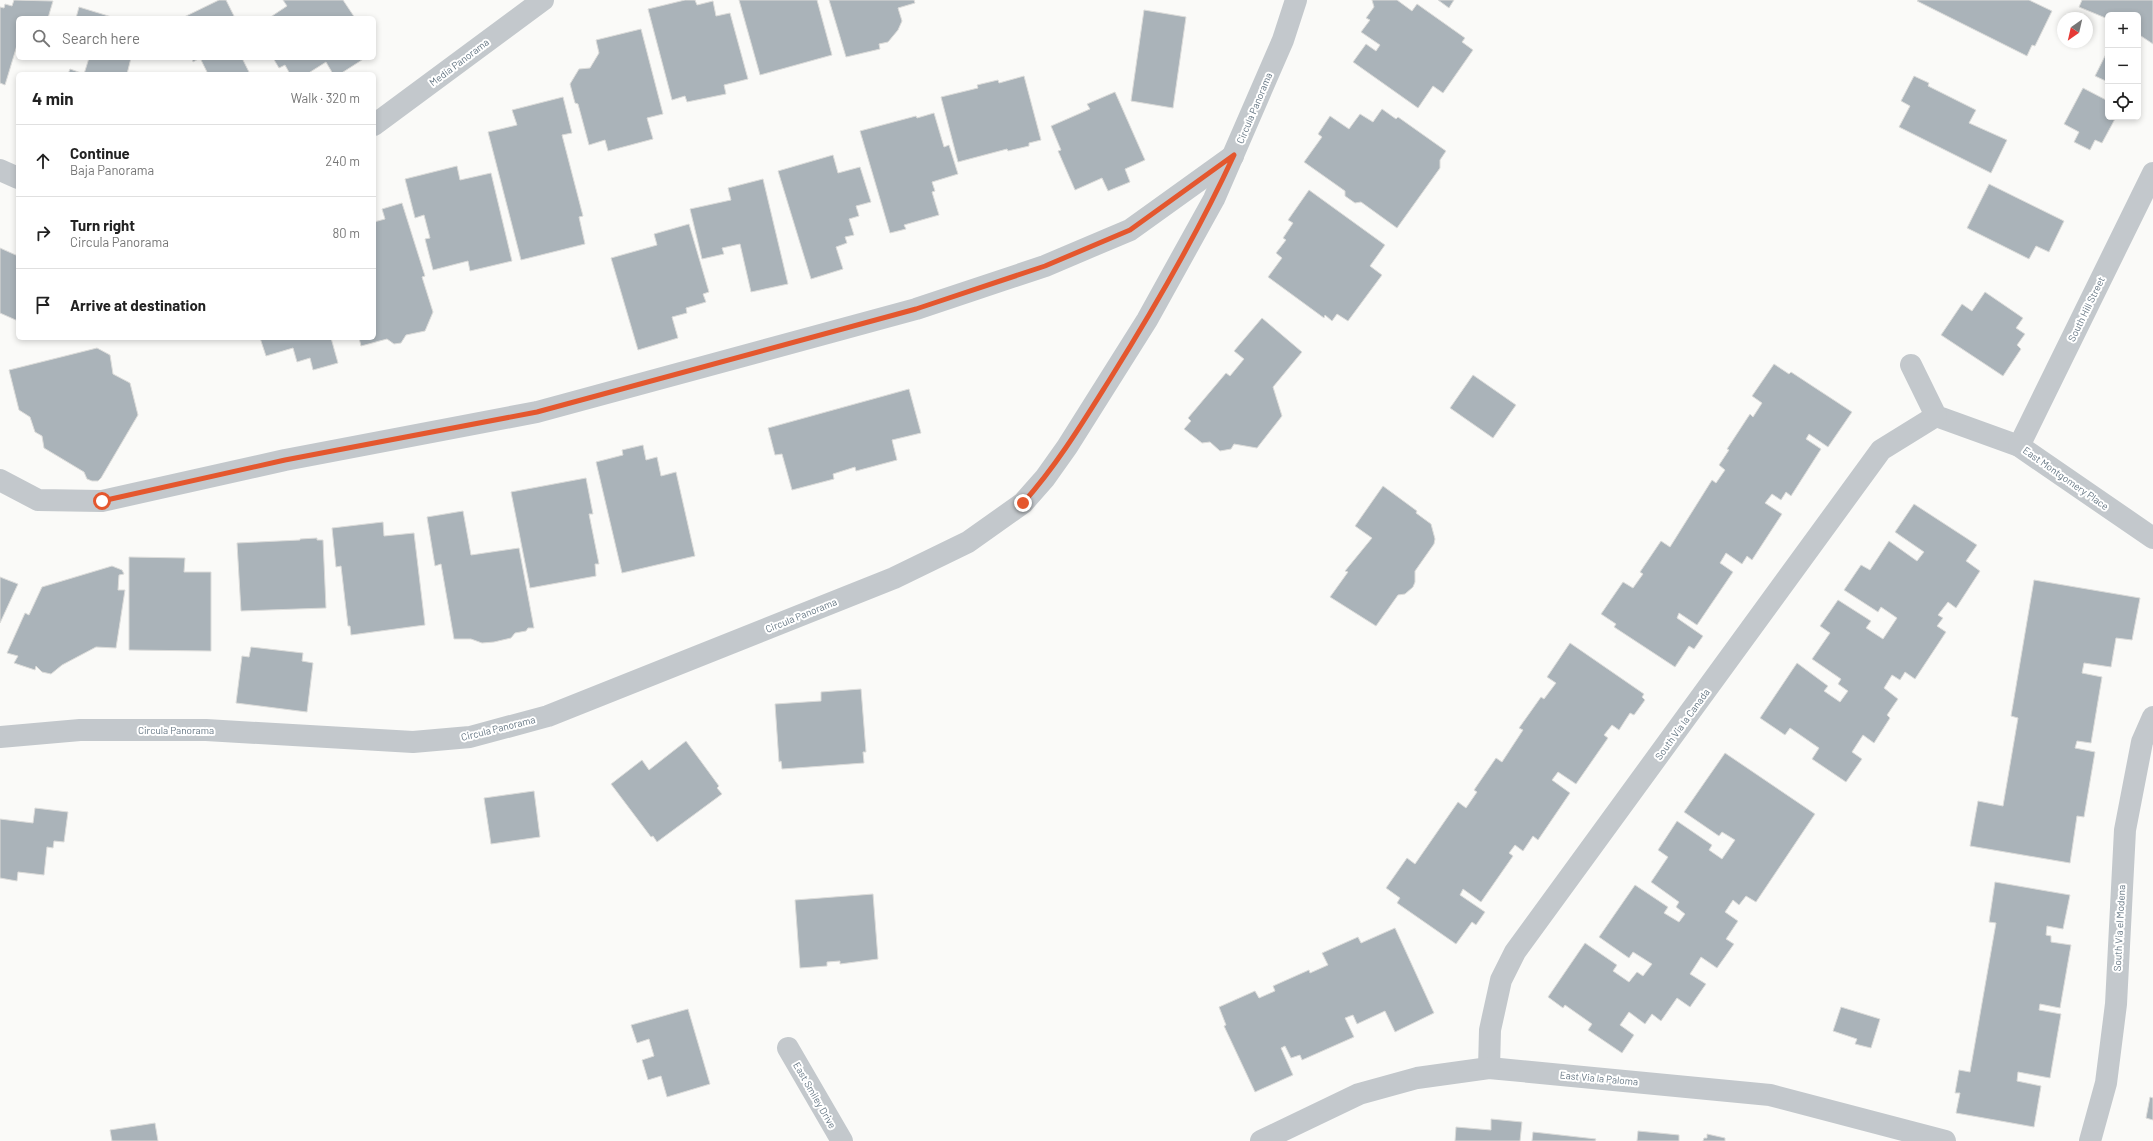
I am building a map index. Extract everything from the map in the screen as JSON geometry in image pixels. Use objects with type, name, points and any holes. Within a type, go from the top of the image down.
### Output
[{"type":"street","name":"Media Panorama","points":[[376,125],[544,0]]},
{"type":"street","name":"Circula Panorama","points":[[0,737],[80,730],[206,730],[413,742],[470,737],[548,716],[894,578],[968,542],[1023,503],[1045,478],[1067,447],[1147,320],[1214,199],[1283,40],[1296,0]]},
{"type":"street","points":[[0,480],[38,500],[102,501],[285,460],[537,412],[916,309],[1045,266],[1130,230],[1234,155]]},
{"type":"street","points":[[0,170],[16,177]]},
{"type":"street","name":"South Hill Street","points":[[2019,446],[2153,173]]},
{"type":"street","points":[[1911,365],[1936,416]]},
{"type":"street","name":"East Montgomery Place","points":[[1936,416],[2019,446],[2153,538]]},
{"type":"street","name":"South Via la Canada","points":[[1489,1068],[1490,1030],[1501,980],[1515,952],[1881,450],[1936,416]]},
{"type":"street","name":"South Via el Modena","points":[[2090,1141],[2106,1083],[2116,1004],[2125,830],[2142,742],[2153,717]]},
{"type":"street","name":"East Smiley Drive","points":[[788,1048],[842,1141]]},
{"type":"street","name":"East Via la Paloma","points":[[1261,1141],[1359,1094],[1417,1078],[1489,1068],[1770,1095],[1945,1141]]},
{"type":"building","points":[[14,0],[53,1],[49,16],[16,16],[16,49],[5,85],[0,83],[0,7],[4,8],[5,4],[12,6]]},
{"type":"building","points":[[219,0],[226,0],[234,16],[186,16]]},
{"type":"building","points":[[283,0],[343,0],[354,16],[272,16],[287,6]]},
{"type":"building","points":[[685,0],[695,0],[697,5],[713,1],[716,16],[730,13],[748,79],[724,85],[726,94],[687,102],[685,96],[672,100],[648,9]]},
{"type":"building","points":[[739,0],[817,0],[832,55],[760,75]]},
{"type":"building","points":[[829,0],[914,0],[915,3],[898,8],[902,21],[898,30],[888,42],[879,44],[880,49],[846,57]]},
{"type":"building","points":[[1372,0],[1397,0],[1412,11],[1417,4],[1465,38],[1462,42],[1473,50],[1443,93],[1433,86],[1418,108],[1353,62],[1366,44],[1376,51],[1380,45],[1361,32],[1370,20],[1366,18],[1374,7]]},
{"type":"building","points":[[1438,0],[1454,0],[1449,8]]},
{"type":"building","points":[[2029,0],[2052,11],[2035,46],[2032,45],[2027,56],[1917,1]]},
{"type":"building","points":[[2082,0],[2153,0],[2153,44],[2141,36],[2141,12],[2105,12],[2105,18],[2079,7]]},
{"type":"building","points":[[79,7],[108,16],[77,16]]},
{"type":"building","points":[[1144,10],[1186,17],[1173,108],[1131,101]]},
{"type":"building","points":[[641,29],[663,114],[647,118],[653,139],[608,151],[605,140],[589,145],[578,104],[575,103],[570,84],[579,69],[590,68],[599,53],[596,40]]},
{"type":"building","points":[[2105,56],[2105,81],[2095,76]]},
{"type":"building","points":[[88,60],[130,60],[128,72],[85,72]]},
{"type":"building","points":[[201,60],[243,60],[249,72],[207,72]]},
{"type":"building","points":[[274,60],[362,60],[343,72],[332,72],[326,62],[310,72],[289,72],[285,65],[279,68]]},
{"type":"building","points":[[70,69],[78,72],[69,72]]},
{"type":"building","points":[[1024,76],[1041,140],[1029,143],[1029,146],[1008,151],[1007,149],[958,162],[941,97],[978,88],[977,85],[998,80],[999,83]]},
{"type":"building","points":[[1914,76],[1929,83],[1928,86],[1976,110],[1969,123],[2007,140],[1991,173],[1899,127],[1910,106],[1901,101]]},
{"type":"building","points":[[2083,88],[2105,99],[2105,120],[2114,120],[2102,143],[2095,140],[2090,150],[2074,142],[2079,132],[2064,124]]},
{"type":"building","points":[[1115,92],[1145,160],[1125,169],[1130,182],[1108,191],[1102,178],[1075,190],[1058,151],[1061,150],[1051,126],[1090,109],[1087,104]]},
{"type":"building","points":[[563,97],[572,133],[562,135],[583,216],[579,217],[585,244],[521,260],[488,132],[517,125],[512,110]]},
{"type":"building","points":[[1382,109],[1396,119],[1398,117],[1446,151],[1440,160],[1440,168],[1397,228],[1361,202],[1355,203],[1345,196],[1345,191],[1304,162],[1322,137],[1318,134],[1330,116],[1349,129],[1360,114],[1373,122]]},
{"type":"building","points":[[934,113],[944,147],[949,145],[958,174],[932,182],[935,191],[932,192],[939,215],[904,225],[906,229],[890,233],[860,131],[916,116],[917,118]]},
{"type":"building","points":[[833,155],[838,173],[860,167],[871,202],[856,206],[859,216],[849,219],[854,235],[845,237],[847,243],[836,247],[843,269],[811,279],[778,171]]},
{"type":"building","points":[[457,166],[460,180],[491,173],[512,261],[470,271],[468,261],[433,270],[425,239],[430,238],[424,215],[415,218],[405,179]]},
{"type":"building","points":[[763,179],[788,284],[751,292],[740,244],[722,248],[724,254],[702,259],[690,209],[731,200],[728,188]]},
{"type":"building","points":[[1989,184],[2064,221],[2049,252],[2036,246],[2029,259],[1967,228]]},
{"type":"building","points":[[1309,190],[1385,245],[1370,266],[1382,275],[1348,321],[1337,314],[1332,321],[1325,315],[1324,318],[1268,277],[1282,258],[1276,253],[1286,240],[1283,238],[1293,223],[1288,220]]},
{"type":"building","points":[[402,203],[425,276],[422,277],[433,312],[425,331],[406,335],[401,343],[394,344],[387,339],[361,346],[360,340],[376,340],[376,221],[385,219],[382,209]]},
{"type":"building","points":[[689,224],[709,292],[703,294],[706,302],[686,308],[687,313],[672,317],[678,338],[638,350],[611,258],[657,245],[654,234]]},
{"type":"building","points":[[0,248],[16,255],[16,320],[0,313]]},
{"type":"building","points":[[1985,292],[2023,318],[2016,328],[2025,334],[2017,345],[2021,349],[2003,376],[1941,335],[1962,304],[1972,311]]},
{"type":"building","points":[[1262,318],[1302,352],[1273,387],[1282,416],[1257,448],[1234,444],[1231,449],[1220,451],[1210,442],[1202,443],[1184,429],[1191,421],[1188,418],[1226,373],[1230,376],[1244,359],[1234,351]]},
{"type":"building","points":[[261,340],[332,340],[338,363],[313,370],[310,358],[297,362],[293,348],[266,356]]},
{"type":"building","points":[[97,348],[110,355],[113,374],[130,383],[138,415],[101,478],[98,481],[92,481],[87,479],[84,472],[44,448],[42,436],[35,432],[30,417],[19,410],[9,370]]},
{"type":"building","points":[[1774,364],[1789,374],[1791,372],[1852,412],[1828,447],[1809,434],[1806,439],[1821,449],[1791,496],[1786,492],[1781,500],[1772,494],[1765,503],[1782,514],[1752,560],[1747,556],[1742,564],[1726,553],[1720,563],[1733,572],[1697,625],[1679,613],[1677,618],[1703,636],[1694,649],[1689,646],[1675,667],[1614,627],[1616,624],[1601,614],[1623,582],[1633,588],[1643,574],[1640,572],[1661,541],[1670,547],[1712,480],[1716,483],[1725,470],[1719,465],[1729,450],[1727,449],[1750,414],[1753,417],[1762,403],[1752,396]]},
{"type":"building","points":[[1473,375],[1516,405],[1493,438],[1450,408]]},
{"type":"building","points":[[909,389],[921,433],[892,440],[897,460],[856,471],[855,467],[833,474],[834,479],[792,490],[782,454],[775,455],[768,428]]},
{"type":"building","points":[[643,445],[646,460],[657,457],[661,476],[676,472],[695,556],[622,573],[596,462],[623,455],[622,450]]},
{"type":"building","points":[[586,478],[593,514],[589,514],[599,564],[595,564],[596,576],[530,588],[511,492]]},
{"type":"building","points":[[1383,486],[1417,511],[1416,513],[1431,524],[1435,539],[1434,544],[1415,571],[1415,582],[1413,587],[1405,594],[1398,595],[1376,626],[1330,597],[1348,572],[1345,571],[1372,538],[1355,526]]},
{"type":"building","points":[[1914,504],[1977,545],[1966,561],[1980,571],[1956,608],[1948,602],[1938,615],[1943,618],[1937,626],[1946,632],[1915,679],[1905,672],[1900,680],[1892,675],[1884,688],[1898,699],[1887,715],[1890,718],[1874,743],[1863,735],[1852,752],[1862,759],[1846,782],[1812,759],[1819,748],[1790,728],[1785,735],[1760,718],[1797,663],[1828,686],[1824,691],[1840,702],[1848,691],[1838,684],[1841,679],[1812,659],[1830,633],[1820,626],[1838,600],[1871,621],[1866,628],[1883,639],[1897,618],[1881,607],[1878,612],[1844,590],[1861,565],[1870,570],[1889,541],[1917,561],[1924,552],[1895,532]]},
{"type":"building","points":[[463,511],[471,555],[519,548],[534,628],[528,628],[526,631],[515,633],[511,638],[494,642],[482,643],[471,639],[454,639],[441,564],[435,566],[427,517]]},
{"type":"building","points":[[383,522],[384,536],[414,533],[425,625],[351,635],[350,626],[348,626],[341,566],[336,567],[332,528]]},
{"type":"building","points":[[317,538],[317,540],[323,540],[326,608],[241,611],[237,543]]},
{"type":"building","points":[[129,557],[185,558],[184,572],[211,572],[211,651],[129,650]]},
{"type":"building","points":[[112,566],[122,570],[124,574],[119,575],[118,590],[125,590],[116,648],[96,647],[62,665],[51,674],[42,672],[36,666],[35,670],[14,663],[18,656],[7,653],[25,613],[29,615],[42,587]]},
{"type":"building","points":[[0,577],[18,584],[0,623]]},
{"type":"building","points":[[2034,580],[2140,598],[2132,640],[2116,638],[2111,667],[2084,663],[2082,673],[2102,677],[2091,743],[2077,741],[2075,748],[2095,752],[2084,817],[2077,816],[2070,863],[1970,846],[1978,801],[2003,806],[2018,718],[2011,716]]},
{"type":"building","points":[[1570,643],[1644,694],[1642,697],[1645,700],[1634,715],[1630,713],[1619,730],[1612,725],[1604,735],[1608,738],[1576,784],[1558,772],[1552,780],[1570,793],[1538,840],[1533,836],[1523,851],[1515,845],[1509,853],[1513,856],[1481,902],[1463,889],[1460,895],[1485,912],[1476,925],[1472,922],[1456,944],[1397,903],[1400,898],[1386,888],[1407,858],[1415,864],[1458,802],[1466,808],[1477,792],[1474,790],[1496,758],[1502,762],[1523,730],[1519,728],[1541,697],[1544,699],[1556,683],[1547,677]]},
{"type":"building","points":[[251,647],[303,653],[302,661],[313,663],[307,712],[236,703],[242,656],[249,657]]},
{"type":"building","points":[[861,689],[866,752],[863,752],[864,763],[782,769],[781,761],[779,762],[775,704],[821,701],[821,692]]},
{"type":"building","points":[[686,741],[719,786],[717,788],[722,794],[657,842],[653,836],[651,837],[611,784],[642,760],[649,770]]},
{"type":"building","points":[[1725,753],[1815,814],[1756,902],[1746,896],[1739,905],[1733,900],[1725,912],[1738,921],[1726,939],[1734,944],[1717,968],[1701,957],[1690,974],[1706,984],[1690,1007],[1677,998],[1661,1021],[1652,1014],[1645,1024],[1629,1012],[1620,1025],[1634,1035],[1622,1053],[1588,1030],[1592,1024],[1565,1005],[1563,1008],[1548,997],[1585,943],[1617,965],[1613,971],[1629,982],[1637,972],[1643,976],[1652,964],[1633,952],[1629,958],[1599,937],[1635,885],[1668,907],[1664,913],[1679,922],[1685,914],[1676,907],[1679,902],[1651,882],[1668,857],[1658,850],[1677,821],[1712,845],[1709,850],[1722,859],[1735,840],[1722,832],[1719,836],[1684,812]]},
{"type":"building","points":[[534,791],[540,837],[491,844],[484,798]]},
{"type":"building","points":[[35,808],[68,812],[64,842],[54,841],[53,848],[47,847],[44,875],[18,872],[17,881],[0,878],[0,819],[33,823]]},
{"type":"building","points":[[1995,882],[2070,895],[2063,929],[2047,926],[2046,935],[2051,936],[2051,942],[2071,945],[2060,1008],[2040,1004],[2039,1010],[2061,1014],[2050,1078],[2018,1072],[2017,1081],[2041,1086],[2034,1127],[1956,1113],[1960,1093],[1955,1093],[1959,1070],[1970,1072],[1996,923],[1989,922]]},
{"type":"building","points":[[873,894],[878,959],[840,964],[840,961],[827,962],[827,966],[800,968],[795,900]]},
{"type":"building","points":[[1395,928],[1434,1013],[1395,1032],[1385,1011],[1357,1024],[1353,1015],[1345,1018],[1354,1037],[1302,1060],[1300,1055],[1291,1058],[1285,1046],[1281,1048],[1293,1075],[1255,1092],[1224,1026],[1226,1025],[1219,1007],[1255,991],[1259,998],[1275,991],[1273,986],[1309,970],[1310,973],[1328,965],[1322,953],[1358,937],[1361,943]]},
{"type":"building","points":[[1841,1007],[1880,1019],[1871,1048],[1855,1044],[1857,1039],[1833,1031]]},
{"type":"building","points":[[688,1009],[710,1084],[667,1097],[661,1076],[648,1080],[642,1060],[654,1056],[649,1039],[637,1043],[631,1025]]},
{"type":"building","points":[[2150,1097],[2153,1098],[2153,1120],[2146,1118]]},
{"type":"building","points":[[1491,1119],[1522,1122],[1520,1141],[1455,1141],[1456,1127],[1491,1130]]},
{"type":"building","points":[[155,1123],[158,1141],[112,1141],[110,1130]]},
{"type":"building","points":[[1638,1131],[1679,1135],[1679,1141],[1637,1141]]},
{"type":"building","points":[[1533,1132],[1596,1139],[1595,1141],[1532,1141]]},
{"type":"building","points":[[1707,1134],[1725,1138],[1725,1141],[1703,1141],[1704,1138],[1707,1138]]},
{"type":"route","points":[[102,501],[285,460],[537,412],[769,347],[916,309],[1045,266],[1130,230],[1234,155],[1214,199],[1147,320],[1063,453],[1045,478],[1023,503]]}]
